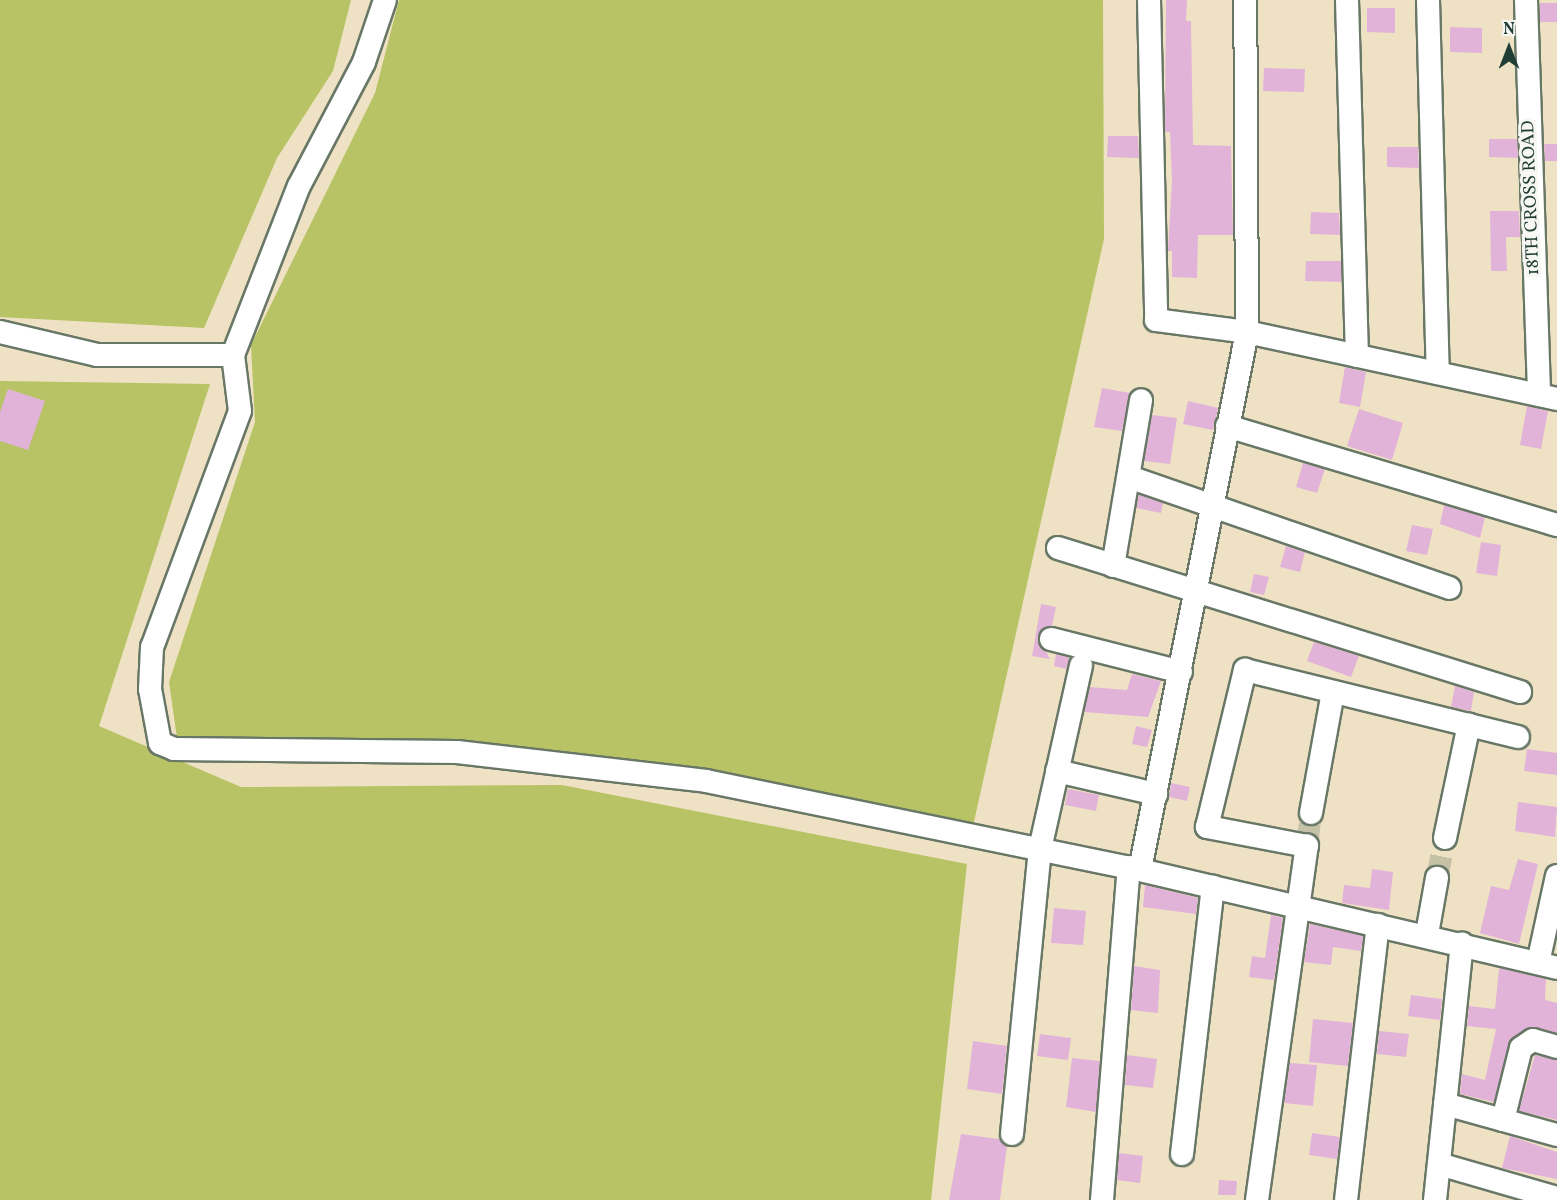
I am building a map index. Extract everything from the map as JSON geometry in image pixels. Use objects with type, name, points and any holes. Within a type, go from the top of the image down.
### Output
[{"type":"street","points":[[385,0],[364,62],[299,186],[233,355],[240,411],[152,647],[150,689],[160,743],[174,749],[457,752],[706,780],[1135,868],[1378,925],[1427,934],[1547,965],[1557,876]]},
{"type":"street","points":[[1149,0],[1156,320],[1248,332],[1548,397]]},
{"type":"street","points":[[1102,1200],[1135,868],[1156,794],[1198,590],[1227,426],[1248,332],[1245,0]]},
{"type":"street","points":[[1347,0],[1357,356]]},
{"type":"street","points":[[1428,0],[1438,374]]},
{"type":"street","name":"18TH CROSS ROAD","points":[[1526,0],[1548,397]]},
{"type":"street","points":[[0,332],[39,337],[97,355],[233,355]]},
{"type":"street","points":[[1113,566],[1142,400]]},
{"type":"street","points":[[1227,426],[1557,525]]},
{"type":"street","points":[[1129,477],[1449,588]]},
{"type":"street","points":[[1058,548],[1520,692]]},
{"type":"street","points":[[1051,639],[1181,672]]},
{"type":"street","points":[[1012,1134],[1040,849],[1081,666]]},
{"type":"street","points":[[1257,1200],[1307,846],[1207,827],[1245,670],[1518,737]]},
{"type":"street","points":[[1311,813],[1332,692]]},
{"type":"street","points":[[1445,838],[1468,724]]},
{"type":"street","points":[[1057,771],[1156,794]]},
{"type":"street","points":[[1427,934],[1437,878]]},
{"type":"street","points":[[1182,1154],[1213,887]]},
{"type":"street","points":[[1346,1200],[1378,925]]},
{"type":"street","points":[[1436,1200],[1462,943]]},
{"type":"street","points":[[1503,1120],[1521,1048],[1533,1040],[1557,1047]]},
{"type":"street","points":[[1445,1104],[1557,1135]]},
{"type":"street","points":[[1439,1164],[1557,1198]]},
{"type":"green space","points":[[0,0],[351,0],[333,71],[277,158],[204,328],[0,317]]},
{"type":"green space","points":[[399,0],[1103,0],[1104,239],[973,826],[488,745],[177,738],[169,682],[255,422],[251,345],[375,93]]},
{"type":"green space","points":[[0,381],[210,384],[99,726],[241,787],[562,785],[967,864],[931,1200],[0,1200]]},
{"type":"building","points":[[1166,0],[1187,0],[1186,21],[1191,21],[1193,145],[1231,146],[1233,235],[1198,235],[1197,278],[1172,277],[1172,251],[1168,251],[1172,180],[1170,132],[1165,132]]},
{"type":"building","points":[[1540,3],[1557,3],[1557,22],[1540,22]]},
{"type":"building","points":[[1367,8],[1395,8],[1395,33],[1367,32]]},
{"type":"building","points":[[1450,27],[1482,28],[1482,53],[1450,52]]},
{"type":"building","points":[[1264,68],[1305,69],[1304,92],[1263,91]]},
{"type":"building","points":[[1108,136],[1138,136],[1139,158],[1107,157]]},
{"type":"building","points":[[1489,139],[1517,139],[1518,158],[1489,157]]},
{"type":"building","points":[[1544,144],[1557,144],[1557,161],[1545,161]]},
{"type":"building","points":[[1387,147],[1418,147],[1419,168],[1387,167]]},
{"type":"building","points":[[1490,211],[1519,211],[1520,237],[1506,237],[1507,271],[1491,271]]},
{"type":"building","points":[[1311,212],[1339,213],[1340,235],[1310,234]]},
{"type":"building","points":[[1306,261],[1341,261],[1341,282],[1305,281]]},
{"type":"building","points":[[1345,367],[1366,372],[1360,407],[1339,403]]},
{"type":"building","points":[[1102,388],[1130,393],[1122,431],[1094,427]]},
{"type":"building","points":[[8,389],[45,401],[28,450],[0,441],[0,412]]},
{"type":"building","points":[[1188,401],[1218,408],[1213,430],[1183,424]]},
{"type":"building","points":[[1527,406],[1548,411],[1541,449],[1520,445]]},
{"type":"building","points":[[1359,409],[1403,423],[1392,460],[1347,446]]},
{"type":"building","points":[[1152,415],[1177,418],[1170,464],[1144,461]]},
{"type":"building","points":[[1303,463],[1325,469],[1317,493],[1296,487]]},
{"type":"building","points":[[1139,495],[1163,503],[1161,513],[1136,508]]},
{"type":"building","points":[[1444,505],[1485,517],[1480,538],[1440,524]]},
{"type":"building","points":[[1412,525],[1433,529],[1427,555],[1406,551]]},
{"type":"building","points":[[1481,542],[1501,545],[1497,576],[1476,573]]},
{"type":"building","points":[[1286,546],[1305,552],[1300,572],[1280,567]]},
{"type":"building","points":[[1254,574],[1269,577],[1264,595],[1250,592]]},
{"type":"building","points":[[1041,604],[1056,607],[1052,626],[1038,636],[1050,659],[1032,656]]},
{"type":"building","points":[[1314,642],[1359,656],[1351,677],[1307,661]]},
{"type":"building","points":[[1056,654],[1070,658],[1067,669],[1054,666]]},
{"type":"building","points":[[1132,674],[1161,681],[1148,717],[1084,712],[1090,687],[1127,690]]},
{"type":"building","points":[[1455,686],[1474,692],[1471,711],[1451,707]]},
{"type":"building","points":[[1136,726],[1152,730],[1147,747],[1132,744]]},
{"type":"building","points":[[1527,749],[1557,753],[1557,775],[1524,771]]},
{"type":"building","points":[[1171,783],[1190,787],[1187,801],[1169,797]]},
{"type":"building","points":[[1068,789],[1099,795],[1096,811],[1065,805]]},
{"type":"building","points":[[1518,802],[1557,807],[1555,837],[1515,831]]},
{"type":"building","points":[[1518,859],[1538,864],[1519,944],[1480,933],[1491,886],[1509,890]]},
{"type":"building","points":[[1372,869],[1393,872],[1389,910],[1342,903],[1344,885],[1370,888]]},
{"type":"building","points":[[1145,885],[1198,898],[1196,914],[1143,907]]},
{"type":"building","points":[[1054,908],[1086,911],[1083,945],[1051,943]]},
{"type":"building","points":[[1271,915],[1283,918],[1274,980],[1249,977],[1252,956],[1265,958]]},
{"type":"building","points":[[1310,924],[1363,936],[1361,951],[1333,947],[1331,965],[1304,962]]},
{"type":"building","points":[[1134,966],[1160,970],[1158,1013],[1131,1010]]},
{"type":"building","points":[[1499,968],[1546,979],[1545,1000],[1557,1003],[1557,1033],[1531,1027],[1513,1037],[1494,1102],[1460,1094],[1462,1074],[1485,1080],[1496,1029],[1467,1026],[1469,1006],[1495,1009]]},
{"type":"building","points":[[1411,995],[1442,999],[1440,1020],[1408,1016]]},
{"type":"building","points":[[1313,1019],[1353,1023],[1348,1066],[1309,1062]]},
{"type":"building","points":[[1379,1031],[1409,1034],[1406,1057],[1377,1054]]},
{"type":"building","points":[[1040,1034],[1071,1038],[1068,1060],[1037,1056]]},
{"type":"building","points":[[973,1041],[1007,1046],[1002,1094],[967,1089]]},
{"type":"building","points":[[1127,1055],[1157,1059],[1153,1088],[1125,1085]]},
{"type":"building","points":[[1535,1055],[1557,1060],[1557,1120],[1519,1111]]},
{"type":"building","points":[[1072,1058],[1100,1061],[1096,1112],[1066,1107]]},
{"type":"building","points":[[1290,1063],[1317,1065],[1313,1106],[1284,1103]]},
{"type":"building","points":[[1312,1133],[1340,1137],[1337,1159],[1309,1155]]},
{"type":"building","points":[[961,1134],[999,1139],[1007,1146],[1000,1200],[949,1200]]},
{"type":"building","points":[[1510,1136],[1557,1152],[1557,1179],[1502,1168]]},
{"type":"building","points":[[1119,1153],[1143,1156],[1140,1183],[1117,1180]]},
{"type":"building","points":[[1219,1180],[1237,1181],[1236,1195],[1218,1195]]},
{"type":"tunnel","points":[[1307,846],[1311,813]]},
{"type":"tunnel","points":[[1437,878],[1445,838]]}]
